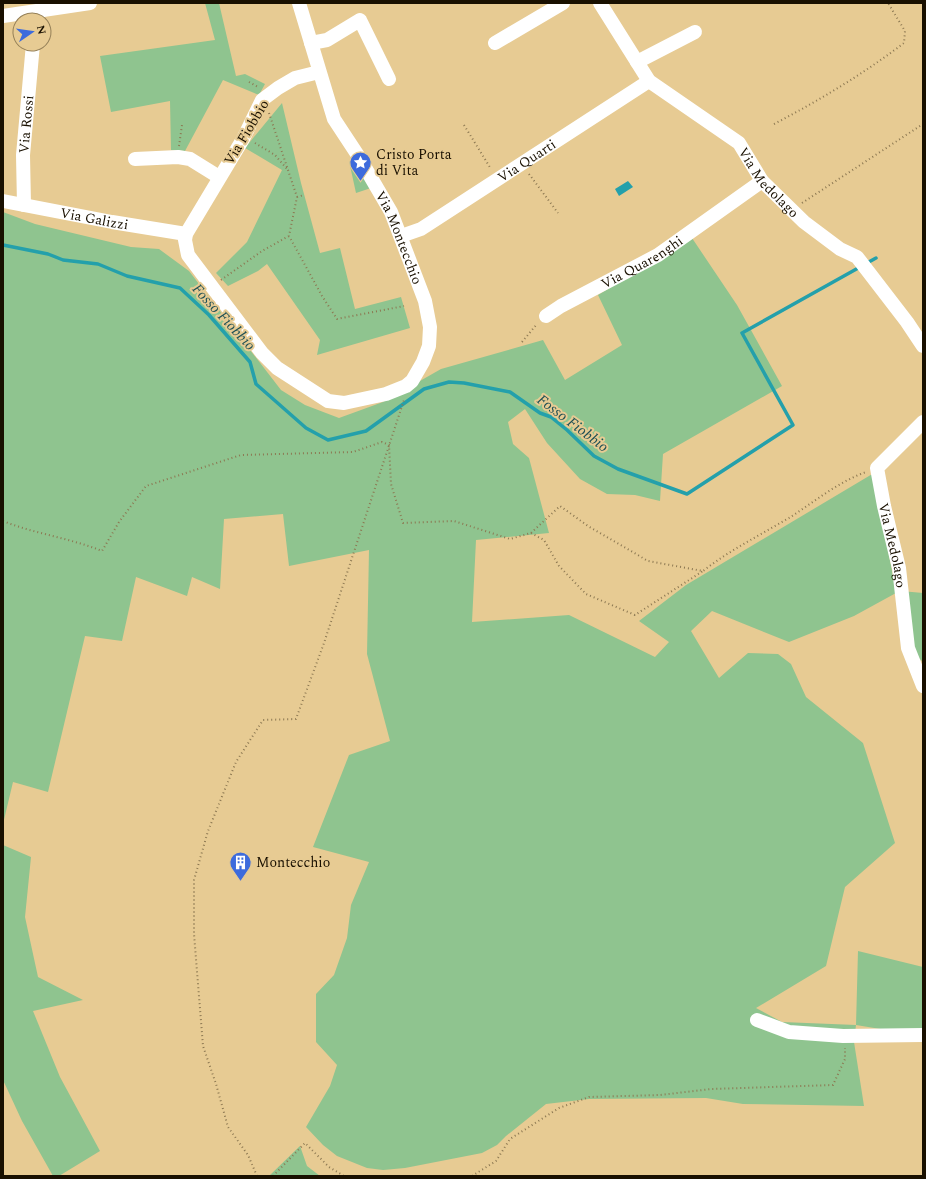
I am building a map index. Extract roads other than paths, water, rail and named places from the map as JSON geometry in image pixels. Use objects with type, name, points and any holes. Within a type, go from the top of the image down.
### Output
[{"type":"street","points":[[51,12],[90,3]]},
{"type":"street","name":"Via Montecchio","points":[[186,234],[185,240],[188,255],[262,353],[277,368],[328,401],[344,404],[406,390],[423,362],[429,346],[430,327],[424,301],[391,212],[377,186],[334,119],[299,3]]},
{"type":"street","points":[[495,43],[563,3]]},
{"type":"street","name":"Via Medolago","points":[[600,3],[649,81],[739,143],[762,181],[791,210],[804,222],[840,249],[858,257],[908,322],[923,346]]},
{"type":"street","points":[[311,44],[327,40],[360,20],[388,79]]},
{"type":"street","points":[[637,62],[695,32]]},
{"type":"street","name":"Via Rossi","points":[[24,205],[24,155],[32,52]]},
{"type":"street","name":"Via Fiobbio","points":[[186,234],[243,139],[262,100],[292,80],[319,72]]},
{"type":"street","name":"Via Quarti","points":[[401,236],[421,229],[497,178],[649,81]]},
{"type":"street","name":"Via Fiobbio","points":[[135,159],[178,157],[190,159],[219,177]]},
{"type":"street","name":"Via Quarenghi","points":[[546,316],[561,306],[658,255],[762,181]]},
{"type":"street","name":"Via Galizzi","points":[[3,201],[112,222],[186,234]]},
{"type":"street","name":"Via Medolago","points":[[923,422],[876,468],[900,568],[908,648],[923,686]]},
{"type":"street","points":[[757,1020],[789,1032],[845,1036],[923,1035]]},
{"type":"water","points":[[628,181],[633,187],[619,196],[615,189]]},
{"type":"waterway","name":"Fosso Fiobbio","points":[[3,245],[48,254],[63,260],[98,264],[127,276],[180,288],[209,315],[250,362],[256,384],[306,428],[328,440],[366,431],[424,389],[449,382],[464,383],[510,392],[540,413],[551,417],[594,456],[618,469],[687,494],[793,425],[742,333],[860,267]]},
{"type":"waterway","name":"Fosso Fiobbio","points":[[867,263],[876,258]]},
{"type":"place","name":"Cristo Porta di Vita","points":[[360,182]]},
{"type":"place","name":"Montecchio","points":[[241,882]]}]
